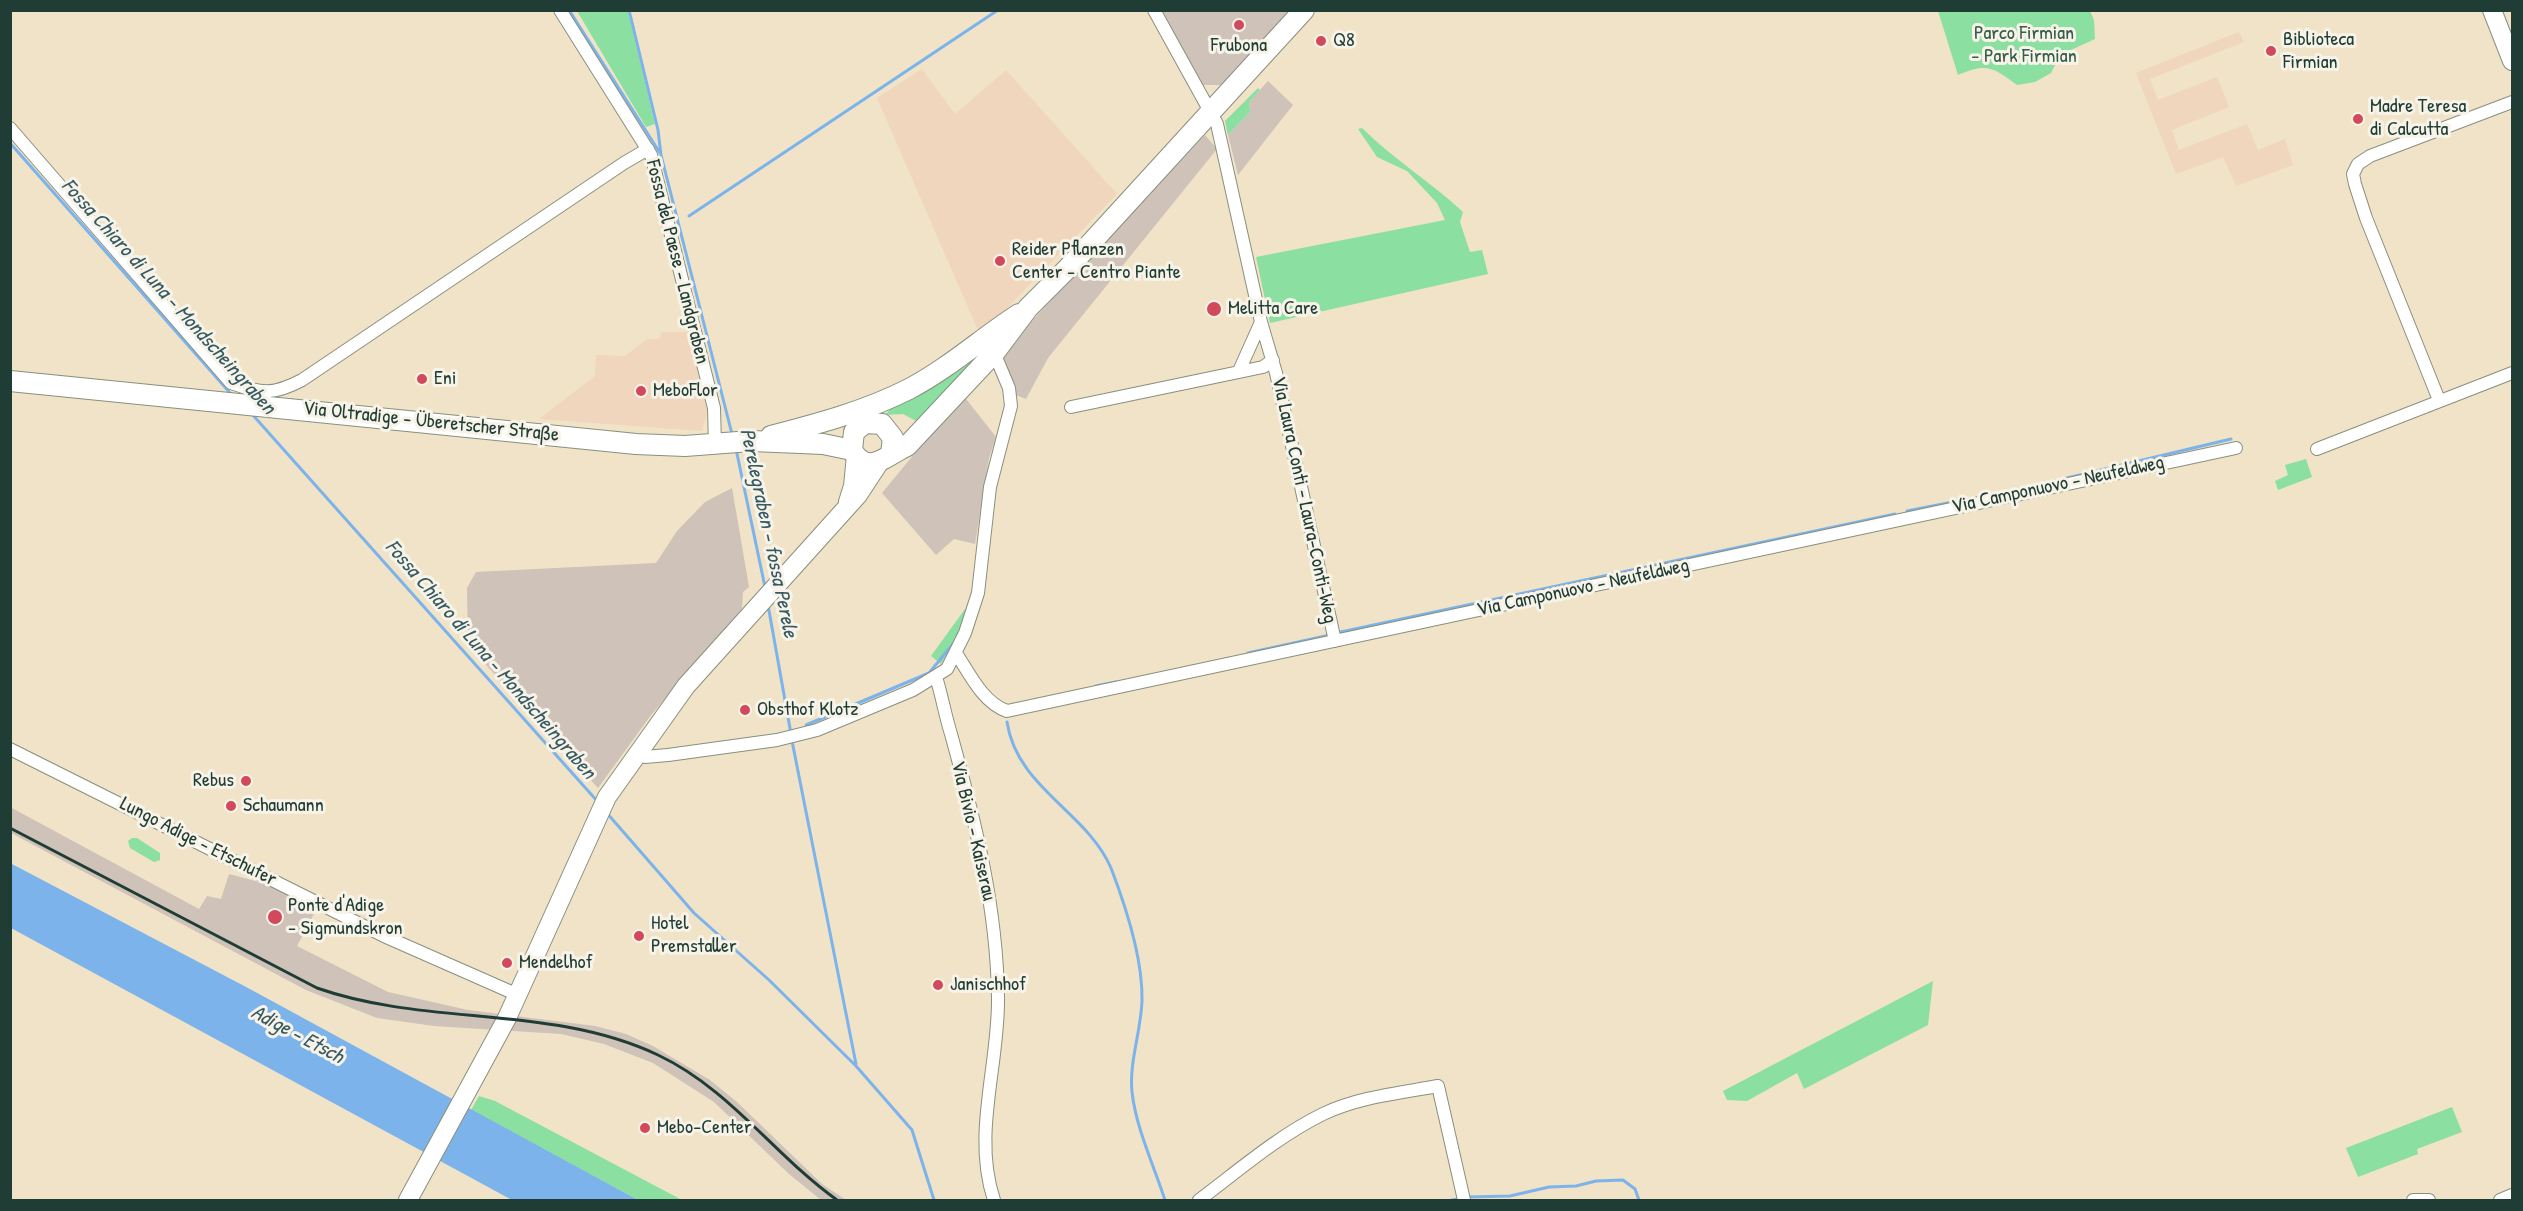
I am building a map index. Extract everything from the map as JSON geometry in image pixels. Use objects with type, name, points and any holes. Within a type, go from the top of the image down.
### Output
[{"type":"main road","points":[[740,442],[811,432],[854,446],[864,462],[885,458],[907,446],[995,352],[1028,308],[1212,113],[1304,10]]},
{"type":"main road","points":[[2492,10],[2512,61]]},
{"type":"main road","points":[[740,442],[821,423],[907,390],[960,358],[1028,308]]},
{"type":"main road","name":"Via Oltradige - Überetscher Straße","points":[[10,381],[219,400],[636,444],[740,442]]},
{"type":"main road","points":[[874,422],[907,390]]},
{"type":"main road","points":[[408,1200],[518,995],[607,797],[686,686],[846,509],[885,458],[892,434],[882,424],[865,423],[854,446],[853,486],[846,509]]},
{"type":"street","name":"Fossa del Paese - Landgraben","points":[[560,10],[648,149],[714,408],[740,442]]},
{"type":"street","name":"Via Laura Conti - Laura-Conti-Weg","points":[[1154,10],[1212,113],[1226,161],[1334,636]]},
{"type":"street","points":[[2439,400],[2366,218],[2353,174],[2358,164],[2370,156],[2512,102]]},
{"type":"street","points":[[10,128],[231,382],[253,391],[281,392],[648,149]]},
{"type":"street","name":"Via Laura Conti - Laura-Conti-Weg","points":[[1239,371],[1261,322]]},
{"type":"street","name":"Via Laura Conti - Laura-Conti-Weg","points":[[1071,408],[1263,367],[1273,360]]},
{"type":"street","points":[[637,753],[645,757],[668,755],[790,737],[853,715],[936,677],[947,669],[956,653],[978,593],[990,487],[1011,406],[1009,388],[998,362]]},
{"type":"street","points":[[2317,449],[2512,373]]},
{"type":"street","name":"Via Camponuovo - Neufeldweg","points":[[956,653],[987,698],[997,708],[1007,711],[1334,636],[2236,448]]},
{"type":"street","name":"Via Bivio - Kaiserau","points":[[936,677],[978,834],[992,922],[998,1008],[985,1149],[987,1180],[994,1200]]},
{"type":"street","name":"Lungo Adige - Etschufer","points":[[10,749],[384,936],[518,995]]},
{"type":"street","points":[[1199,1200],[1275,1145],[1323,1114],[1368,1099],[1438,1086],[1464,1200]]},
{"type":"street","points":[[2500,1200],[2512,1195]]},
{"type":"street","points":[[2413,1200],[2429,1200]]},
{"type":"shaded area","points":[[1160,11],[1290,11],[1221,85],[1202,85]]},
{"type":"shaded area","points":[[2239,32],[2244,42],[2150,79],[2158,100],[2217,77],[2229,107],[2172,130],[2179,150],[2247,124],[2258,150],[2285,139],[2293,165],[2236,186],[2223,157],[2176,174],[2136,73]]},
{"type":"shaded area","name":"Reider Pflanzen Center - Centro Piante","points":[[922,69],[955,114],[1006,70],[1117,194],[982,334],[977,328],[877,98]]},
{"type":"shaded area","points":[[1268,81],[1293,105],[1238,175],[1228,135],[1250,112],[1249,102]]},
{"type":"shaded area","points":[[1205,135],[1217,149],[1048,358],[1026,399],[1016,395],[1002,362],[1002,353]]},
{"type":"shaded area","name":"MeboFlor","points":[[662,332],[691,332],[709,405],[702,431],[539,419],[595,376],[596,355],[625,356],[647,339],[659,339]]},
{"type":"shaded area","points":[[963,395],[996,437],[989,458],[975,544],[954,539],[936,555],[882,493]]},
{"type":"shaded area","points":[[732,488],[749,587],[743,592],[742,609],[651,715],[598,788],[468,645],[467,588],[476,572],[656,563],[677,531],[705,502]]},
{"type":"shaded area","points":[[10,807],[199,909],[207,896],[221,899],[229,874],[274,886],[316,910],[297,946],[388,992],[468,1010],[595,1026],[626,1034],[653,1046],[710,1080],[737,1102],[822,1184],[846,1200],[821,1200],[789,1174],[714,1102],[653,1063],[604,1044],[561,1034],[434,1026],[377,1018],[306,990],[11,833]]},
{"type":"green space","points":[[577,11],[628,11],[655,124],[646,127]]},
{"type":"green space","name":"Parco Firmian - Park Firmian","points":[[1938,11],[2090,11],[2094,20],[2095,39],[2060,55],[2051,73],[2035,82],[2017,85],[1996,71],[1983,68],[1958,75]]},
{"type":"green space","points":[[1258,88],[1260,90],[1249,102],[1250,112],[1228,135],[1225,121]]},
{"type":"green space","points":[[1362,128],[1463,212],[1460,222],[1470,252],[1482,250],[1488,274],[1270,323],[1256,257],[1445,220],[1437,203],[1407,171],[1377,157],[1358,129]]},
{"type":"green space","points":[[968,361],[972,365],[918,422],[903,414],[885,415],[891,408]]},
{"type":"green space","points":[[2306,459],[2312,477],[2278,490],[2275,481],[2288,475],[2285,465]]},
{"type":"green space","points":[[965,609],[970,614],[941,664],[931,656]]},
{"type":"green space","points":[[137,838],[160,853],[160,860],[154,862],[130,848],[128,841]]},
{"type":"green space","points":[[1933,981],[1928,1025],[1804,1089],[1797,1073],[1747,1101],[1727,1100],[1723,1091]]},
{"type":"green space","points":[[479,1096],[495,1101],[682,1200],[638,1200],[471,1110]]},
{"type":"green space","points":[[2452,1107],[2462,1132],[2417,1149],[2418,1154],[2358,1177],[2346,1148]]},
{"type":"water","name":"Adige - Etsch","points":[[10,863],[248,988],[638,1200],[512,1200],[11,928]]},
{"type":"waterway","points":[[569,10],[660,153]]},
{"type":"waterway","name":"Perelegraben - fossa Perele","points":[[629,10],[658,130],[661,155],[732,434]]},
{"type":"waterway","points":[[689,216],[998,10]]},
{"type":"waterway","name":"Fossa Chiaro di Luna - Mondscheingraben","points":[[10,143],[231,394]]},
{"type":"waterway","name":"Fossa Chiaro di Luna - Mondscheingraben","points":[[251,413],[598,802]]},
{"type":"waterway","points":[[2063,479],[2231,439]]},
{"type":"waterway","name":"Perelegraben - fossa Perele","points":[[736,449],[765,587]]},
{"type":"waterway","points":[[1907,511],[1963,500]]},
{"type":"waterway","points":[[1336,633],[1895,514]]},
{"type":"waterway","name":"Perelegraben - fossa Perele","points":[[768,605],[791,734]]},
{"type":"waterway","points":[[1248,653],[1330,635]]},
{"type":"waterway","points":[[806,725],[929,673],[953,644]]},
{"type":"waterway","points":[[1096,686],[1116,682]]},
{"type":"waterway","points":[[1007,722],[1013,745],[1024,765],[1100,848],[1111,868],[1122,899],[1137,951],[1142,985],[1141,1012],[1132,1069],[1132,1092],[1141,1133],[1165,1200]]},
{"type":"waterway","name":"Perelegraben - fossa Perele","points":[[792,741],[856,1064]]},
{"type":"waterway","name":"Fossa Chiaro di Luna - Mondscheingraben","points":[[606,812],[694,913],[769,980],[856,1066],[912,1130],[934,1200]]},
{"type":"waterway","points":[[1468,1197],[1510,1196],[1549,1187],[1623,1180],[1635,1189],[1639,1200]]},
{"type":"waterway","points":[[1452,1200],[1458,1199]]},
{"type":"railway","points":[[10,828],[317,988],[359,1000],[402,1008],[575,1028],[617,1039],[658,1055],[684,1069],[730,1104],[814,1182],[837,1200]]},
{"type":"place","name":"Frubona","points":[[1239,25]]},
{"type":"place","name":"Q8","points":[[1321,41]]},
{"type":"place","name":"Biblioteca Firmian","points":[[2271,51]]},
{"type":"place","name":"Madre Teresa di Calcutta","points":[[2358,119]]},
{"type":"place","name":"Reider Pflanzen Center - Centro Piante","points":[[1000,261]]},
{"type":"place","name":"Melitta Care","points":[[1214,309]]},
{"type":"place","name":"Eni","points":[[422,379]]},
{"type":"place","name":"MeboFlor","points":[[641,391]]},
{"type":"place","name":"Obsthof Klotz","points":[[745,710]]},
{"type":"place","name":"Rebus","points":[[246,781]]},
{"type":"place","name":"Schaumann","points":[[231,806]]},
{"type":"place","name":"Ponte d'Adige - Sigmundskron","points":[[275,917]]},
{"type":"place","name":"Hotel Premstaller","points":[[639,936]]},
{"type":"place","name":"Mendelhof","points":[[507,963]]},
{"type":"place","name":"Janischhof","points":[[938,985]]},
{"type":"place","name":"Mebo-Center","points":[[645,1128]]}]
